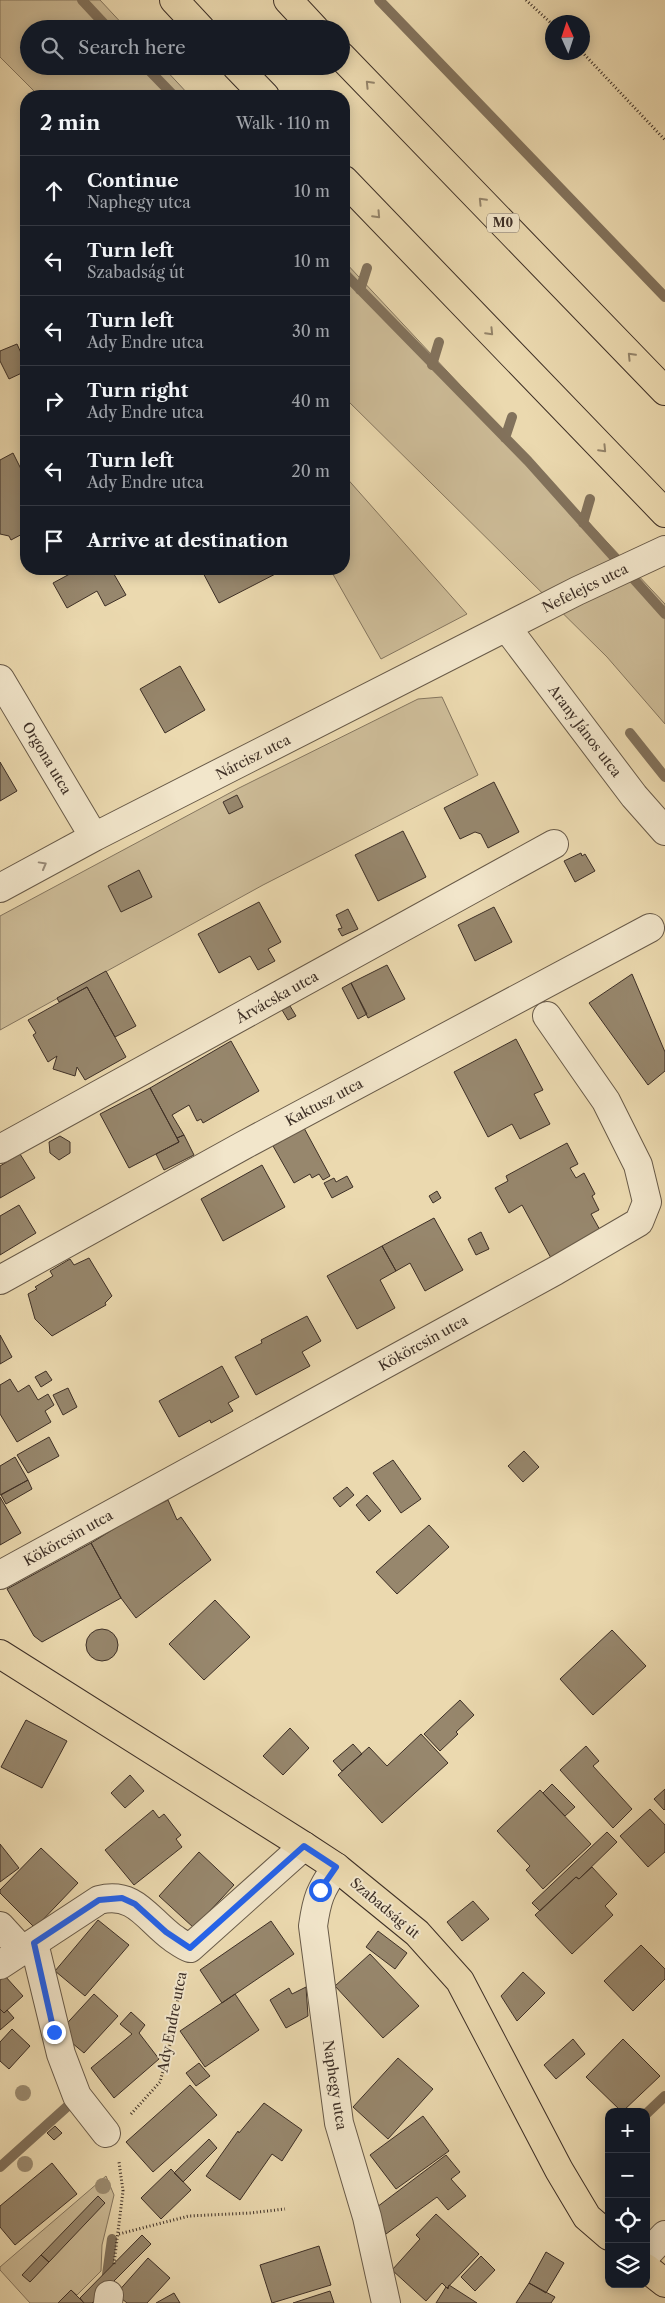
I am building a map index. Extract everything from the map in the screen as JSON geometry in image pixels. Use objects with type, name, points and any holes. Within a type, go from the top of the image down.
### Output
[{"type":"main road","points":[[174,0],[193,20]]},
{"type":"main road","points":[[288,0],[307,20]]},
{"type":"main road","name":"M0","points":[[350,65],[665,391]]},
{"type":"main road","points":[[245,75],[259,90]]},
{"type":"main road","points":[[350,186],[665,513]]},
{"type":"main road","name":"Szabadság út","points":[[0,1654],[336,1867],[417,1933],[460,1982],[558,2170],[587,2217],[605,2233]]},
{"type":"main road","points":[[650,2271],[665,2283]]},
{"type":"street","name":"Nefelejcs utca","points":[[506,628],[665,550]]},
{"type":"street","name":"Arany János utca","points":[[506,628],[634,796],[665,831]]},
{"type":"street","name":"Nárcisz utca","points":[[0,888],[94,837],[506,628]]},
{"type":"street","name":"Orgona utca","points":[[0,678],[94,837]]},
{"type":"street","name":"Árvácska utca","points":[[0,1149],[554,844]]},
{"type":"street","name":"Kaktusz utca","points":[[0,1280],[235,1149],[650,928]]},
{"type":"street","name":"Kökörcsin utca","points":[[0,1575],[521,1290],[639,1222],[647,1202],[638,1165],[606,1101],[547,1016]]},
{"type":"street","points":[[19,1952],[99,1900],[109,1898],[122,1898],[135,1904],[186,1947],[195,1945],[304,1846]]},
{"type":"street","name":"Naphegy utca","points":[[336,1867],[320,1890],[316,1902],[313,1926],[339,2123],[366,2217],[386,2303]]},
{"type":"street","points":[[0,1926],[19,1952],[77,2096],[106,2132]]},
{"type":"street","points":[[650,2251],[665,2235]]},
{"type":"path","points":[[526,0],[545,18]]},
{"type":"path","points":[[590,60],[665,140]]},
{"type":"path","name":"Ady Endre utca","points":[[106,2132],[124,2120],[160,2082],[171,2041],[186,1947]]},
{"type":"path","points":[[106,2132],[113,2144],[120,2166],[122,2191],[119,2234],[108,2299]]},
{"type":"path","points":[[119,2234],[189,2216],[285,2209]]},
{"type":"shaded area","points":[[0,0],[100,0],[119,20],[20,20],[20,75],[170,75],[184,90],[33,90],[0,57]]},
{"type":"shaded area","points":[[350,267],[665,604],[665,724],[607,657],[350,403]]},
{"type":"shaded area","points":[[350,482],[467,614],[381,659],[333,575],[350,575]]},
{"type":"shaded area","points":[[442,697],[478,775],[263,885],[0,1030],[0,916],[239,788],[418,699]]},
{"type":"shaded area","points":[[106,2176],[114,2195],[102,2245],[101,2271],[77,2295],[71,2290],[58,2303],[30,2303],[0,2270],[0,2267]]},
{"type":"building","points":[[17,344],[20,351],[20,374],[9,379],[0,361],[0,351]]},
{"type":"building","points":[[13,453],[20,467],[20,535],[11,540],[9,536],[0,534],[0,460]]},
{"type":"building","points":[[68,575],[114,575],[126,595],[105,606],[97,591],[67,608],[53,583]]},
{"type":"building","points":[[204,575],[273,575],[219,603]]},
{"type":"building","points":[[180,666],[205,710],[165,733],[140,689]]},
{"type":"building","points":[[0,762],[17,791],[0,801]]},
{"type":"building","points":[[494,782],[519,832],[488,848],[481,834],[475,832],[460,839],[444,808]]},
{"type":"building","points":[[237,795],[243,807],[229,814],[223,802]]},
{"type":"building","points":[[403,831],[426,877],[378,901],[355,855]]},
{"type":"building","points":[[581,853],[582,856],[585,854],[595,871],[575,882],[564,861]]},
{"type":"building","points":[[139,870],[152,897],[121,912],[108,886]]},
{"type":"building","points":[[259,902],[281,942],[268,949],[275,961],[258,970],[250,956],[219,973],[198,934]]},
{"type":"building","points":[[494,907],[512,942],[475,961],[458,925]]},
{"type":"building","points":[[348,909],[358,929],[342,936],[338,929],[342,928],[336,915]]},
{"type":"building","points":[[387,965],[405,999],[368,1018],[351,983]]},
{"type":"building","points":[[106,971],[136,1026],[115,1037],[87,987],[59,1002],[57,998]]},
{"type":"building","points":[[632,974],[665,1052],[665,1071],[648,1085],[589,1003]]},
{"type":"building","points":[[351,983],[367,1014],[358,1019],[342,988]]},
{"type":"building","points":[[87,987],[126,1057],[85,1080],[77,1067],[75,1076],[53,1069],[57,1056],[48,1062],[33,1035],[36,1033],[28,1020]]},
{"type":"building","points":[[290,1006],[296,1016],[288,1020],[282,1010]]},
{"type":"building","points":[[516,1039],[543,1090],[534,1094],[550,1124],[520,1139],[512,1124],[488,1137],[454,1072]]},
{"type":"building","points":[[231,1041],[259,1091],[203,1123],[201,1119],[197,1121],[189,1105],[172,1115],[184,1135],[177,1138],[150,1088]]},
{"type":"building","points":[[150,1088],[179,1142],[129,1168],[100,1114]]},
{"type":"building","points":[[304,1128],[330,1176],[323,1180],[319,1174],[312,1178],[310,1174],[294,1183],[273,1146]]},
{"type":"building","points":[[184,1135],[194,1155],[164,1170],[156,1154],[179,1142],[177,1138]]},
{"type":"building","points":[[60,1136],[70,1142],[70,1153],[59,1160],[50,1153],[49,1142]]},
{"type":"building","points":[[567,1143],[578,1164],[570,1168],[576,1178],[584,1173],[595,1194],[592,1196],[599,1210],[591,1214],[601,1232],[551,1258],[522,1205],[509,1213],[495,1188],[508,1181],[506,1176]]},
{"type":"building","points":[[20,1154],[35,1178],[0,1198],[0,1166]]},
{"type":"building","points":[[262,1165],[285,1207],[223,1241],[201,1199]]},
{"type":"building","points":[[347,1176],[353,1187],[332,1198],[324,1183],[334,1178],[336,1182]]},
{"type":"building","points":[[437,1191],[441,1198],[433,1203],[429,1196]]},
{"type":"building","points":[[19,1205],[36,1233],[0,1255],[0,1216]]},
{"type":"building","points":[[434,1218],[463,1270],[425,1291],[410,1263],[396,1271],[382,1246]]},
{"type":"building","points":[[481,1232],[489,1249],[476,1255],[468,1239]]},
{"type":"building","points":[[382,1246],[396,1271],[380,1280],[395,1308],[357,1329],[327,1276]]},
{"type":"building","points":[[89,1258],[112,1296],[105,1303],[106,1305],[52,1336],[35,1319],[28,1294],[37,1289],[35,1287],[53,1276],[50,1271],[70,1259],[74,1265]]},
{"type":"building","points":[[307,1316],[321,1341],[302,1352],[310,1366],[256,1395],[235,1357],[262,1343],[261,1340]]},
{"type":"building","points":[[0,1335],[12,1357],[0,1364]]},
{"type":"building","points":[[222,1366],[239,1397],[228,1403],[233,1411],[211,1423],[210,1420],[179,1437],[159,1401]]},
{"type":"building","points":[[46,1371],[52,1380],[41,1387],[35,1377]]},
{"type":"building","points":[[10,1379],[18,1392],[29,1385],[38,1400],[48,1394],[54,1405],[45,1411],[51,1422],[17,1442],[0,1414],[0,1385]]},
{"type":"building","points":[[68,1388],[77,1407],[63,1415],[53,1395]]},
{"type":"building","points":[[49,1437],[59,1456],[28,1473],[17,1455]]},
{"type":"building","points":[[524,1451],[539,1467],[523,1482],[508,1466]]},
{"type":"building","points":[[15,1457],[28,1480],[0,1495],[0,1466]]},
{"type":"building","points":[[393,1460],[421,1499],[401,1513],[373,1473]]},
{"type":"building","points":[[28,1480],[32,1489],[6,1504],[1,1495]]},
{"type":"building","points":[[347,1487],[354,1495],[340,1507],[333,1498]]},
{"type":"building","points":[[367,1495],[381,1511],[369,1521],[356,1505]]},
{"type":"building","points":[[0,1497],[21,1533],[0,1545]]},
{"type":"building","points":[[168,1500],[177,1520],[181,1517],[211,1560],[136,1618],[121,1598],[91,1543],[130,1519]]},
{"type":"building","points":[[429,1525],[449,1547],[397,1594],[376,1572]]},
{"type":"building","points":[[91,1543],[121,1598],[42,1642],[34,1636],[7,1589]]},
{"type":"building","points":[[215,1600],[250,1637],[204,1680],[169,1644]]},
{"type":"building","points":[[102,1629],[113,1634],[118,1645],[113,1656],[102,1661],[91,1656],[86,1645],[91,1634]]},
{"type":"building","points":[[612,1630],[646,1666],[593,1715],[560,1679]]},
{"type":"building","points":[[460,1700],[474,1715],[440,1751],[424,1734]]},
{"type":"building","points":[[26,1720],[67,1741],[42,1788],[1,1767]]},
{"type":"building","points":[[290,1728],[309,1748],[283,1775],[263,1756]]},
{"type":"building","points":[[421,1734],[448,1763],[382,1823],[338,1775],[369,1747],[387,1766]]},
{"type":"building","points":[[353,1744],[362,1754],[342,1771],[333,1761]]},
{"type":"building","points":[[586,1746],[599,1761],[593,1766],[632,1809],[613,1828],[560,1770]]},
{"type":"building","points":[[130,1775],[144,1791],[125,1808],[111,1793]]},
{"type":"building","points":[[552,1784],[575,1807],[565,1816],[543,1793]]},
{"type":"building","points":[[665,1789],[665,1809],[664,1810],[654,1799]]},
{"type":"building","points":[[540,1790],[591,1844],[543,1889],[526,1870],[530,1866],[497,1831]]},
{"type":"building","points":[[650,1809],[665,1825],[665,1852],[648,1867],[620,1836]]},
{"type":"building","points":[[153,1810],[159,1818],[164,1814],[181,1835],[176,1839],[182,1847],[134,1885],[105,1850]]},
{"type":"building","points":[[607,1832],[617,1842],[579,1879],[576,1877],[540,1911],[532,1903]]},
{"type":"building","points":[[0,1844],[19,1868],[0,1882]]},
{"type":"building","points":[[41,1848],[78,1883],[35,1928],[0,1893],[0,1890]]},
{"type":"building","points":[[199,1852],[234,1885],[194,1928],[159,1896]]},
{"type":"building","points":[[592,1867],[617,1894],[605,1906],[613,1915],[572,1954],[535,1915],[576,1877],[579,1879]]},
{"type":"building","points":[[473,1901],[489,1919],[462,1941],[447,1922]]},
{"type":"building","points":[[98,1920],[129,1945],[85,1996],[55,1971]]},
{"type":"building","points":[[271,1921],[294,1954],[222,2003],[200,1970]]},
{"type":"building","points":[[378,1931],[407,1953],[395,1969],[366,1947]]},
{"type":"building","points":[[641,1945],[665,1969],[665,1979],[633,2011],[604,1981]]},
{"type":"building","points":[[370,1954],[419,2006],[383,2038],[335,1986]]},
{"type":"building","points":[[523,1972],[545,1993],[517,2021],[501,1996]]},
{"type":"building","points":[[5,1976],[23,1996],[4,2013],[0,2009],[0,1980]]},
{"type":"building","points":[[306,1987],[308,2016],[286,2028],[270,2000],[289,1988],[292,1994]]},
{"type":"building","points":[[94,1994],[118,2016],[84,2053],[59,2032]]},
{"type":"building","points":[[235,1994],[259,2030],[205,2067],[180,2031]]},
{"type":"building","points":[[0,2009],[4,2013],[7,2010],[14,2018],[0,2030]]},
{"type":"building","points":[[131,2012],[145,2025],[139,2033],[159,2059],[114,2098],[91,2068],[132,2034],[120,2024]]},
{"type":"building","points":[[12,2029],[30,2046],[9,2069],[0,2061],[0,2042]]},
{"type":"building","points":[[573,2039],[585,2054],[556,2079],[544,2065]]},
{"type":"building","points":[[623,2039],[660,2076],[626,2108],[618,2108],[586,2077]]},
{"type":"building","points":[[398,2058],[433,2089],[388,2139],[353,2107]]},
{"type":"building","points":[[199,2063],[210,2076],[196,2086],[186,2073]]},
{"type":"building","points":[[190,2085],[217,2115],[153,2172],[126,2142]]},
{"type":"building","points":[[264,2103],[302,2130],[282,2161],[272,2154],[240,2200],[206,2176],[238,2131],[239,2133]]},
{"type":"building","points":[[423,2116],[449,2151],[396,2189],[370,2155]]},
{"type":"building","points":[[55,2126],[62,2133],[54,2140],[47,2133]]},
{"type":"building","points":[[209,2139],[217,2148],[183,2182],[174,2173]]},
{"type":"building","points":[[446,2155],[460,2172],[451,2179],[466,2196],[448,2210],[437,2197],[386,2234],[377,2207]]},
{"type":"building","points":[[52,2163],[77,2194],[15,2245],[0,2227],[0,2206]]},
{"type":"building","points":[[171,2169],[191,2190],[161,2219],[141,2198]]},
{"type":"building","points":[[98,2196],[105,2203],[49,2262],[41,2255]]},
{"type":"building","points":[[436,2214],[479,2254],[447,2288],[442,2283],[426,2301],[392,2270],[420,2239],[416,2235]]},
{"type":"building","points":[[142,2235],[151,2244],[92,2303],[84,2303],[80,2298]]},
{"type":"building","points":[[319,2246],[331,2285],[272,2303],[260,2265]]},
{"type":"building","points":[[546,2252],[564,2263],[546,2293],[529,2283]]},
{"type":"building","points":[[41,2255],[49,2262],[30,2282],[22,2275]]},
{"type":"building","points":[[481,2256],[495,2270],[475,2291],[461,2277]]},
{"type":"building","points":[[148,2258],[170,2278],[147,2303],[127,2303],[116,2294]]},
{"type":"building","points":[[529,2283],[555,2297],[551,2303],[516,2303]]},
{"type":"building","points":[[449,2285],[477,2303],[436,2303],[446,2287],[448,2289]]},
{"type":"building","points":[[71,2290],[84,2303],[58,2303]]},
{"type":"building","points":[[330,2291],[334,2303],[293,2303]]},
{"type":"building","points":[[174,2293],[180,2303],[156,2303]]},
{"type":"waterway","points":[[82,0],[101,20]]},
{"type":"waterway","points":[[379,0],[665,297]]},
{"type":"waterway","points":[[154,75],[168,90]]},
{"type":"waterway","points":[[360,290],[367,268]]},
{"type":"waterway","points":[[350,279],[528,461],[665,614]]},
{"type":"waterway","points":[[432,365],[439,342]]},
{"type":"waterway","points":[[505,438],[512,417]]},
{"type":"waterway","points":[[583,523],[590,499]]},
{"type":"waterway","points":[[630,733],[665,777]]},
{"type":"waterway","points":[[650,2110],[665,2096]]},
{"type":"waterway","points":[[0,2167],[70,2104]]},
{"type":"waterway","points":[[106,2282],[112,2239]]},
{"type":"route","points":[[54,2032],[34,1943],[99,1900],[122,1898],[135,1904],[166,1932],[190,1948],[304,1846],[336,1867],[320,1890]]}]
